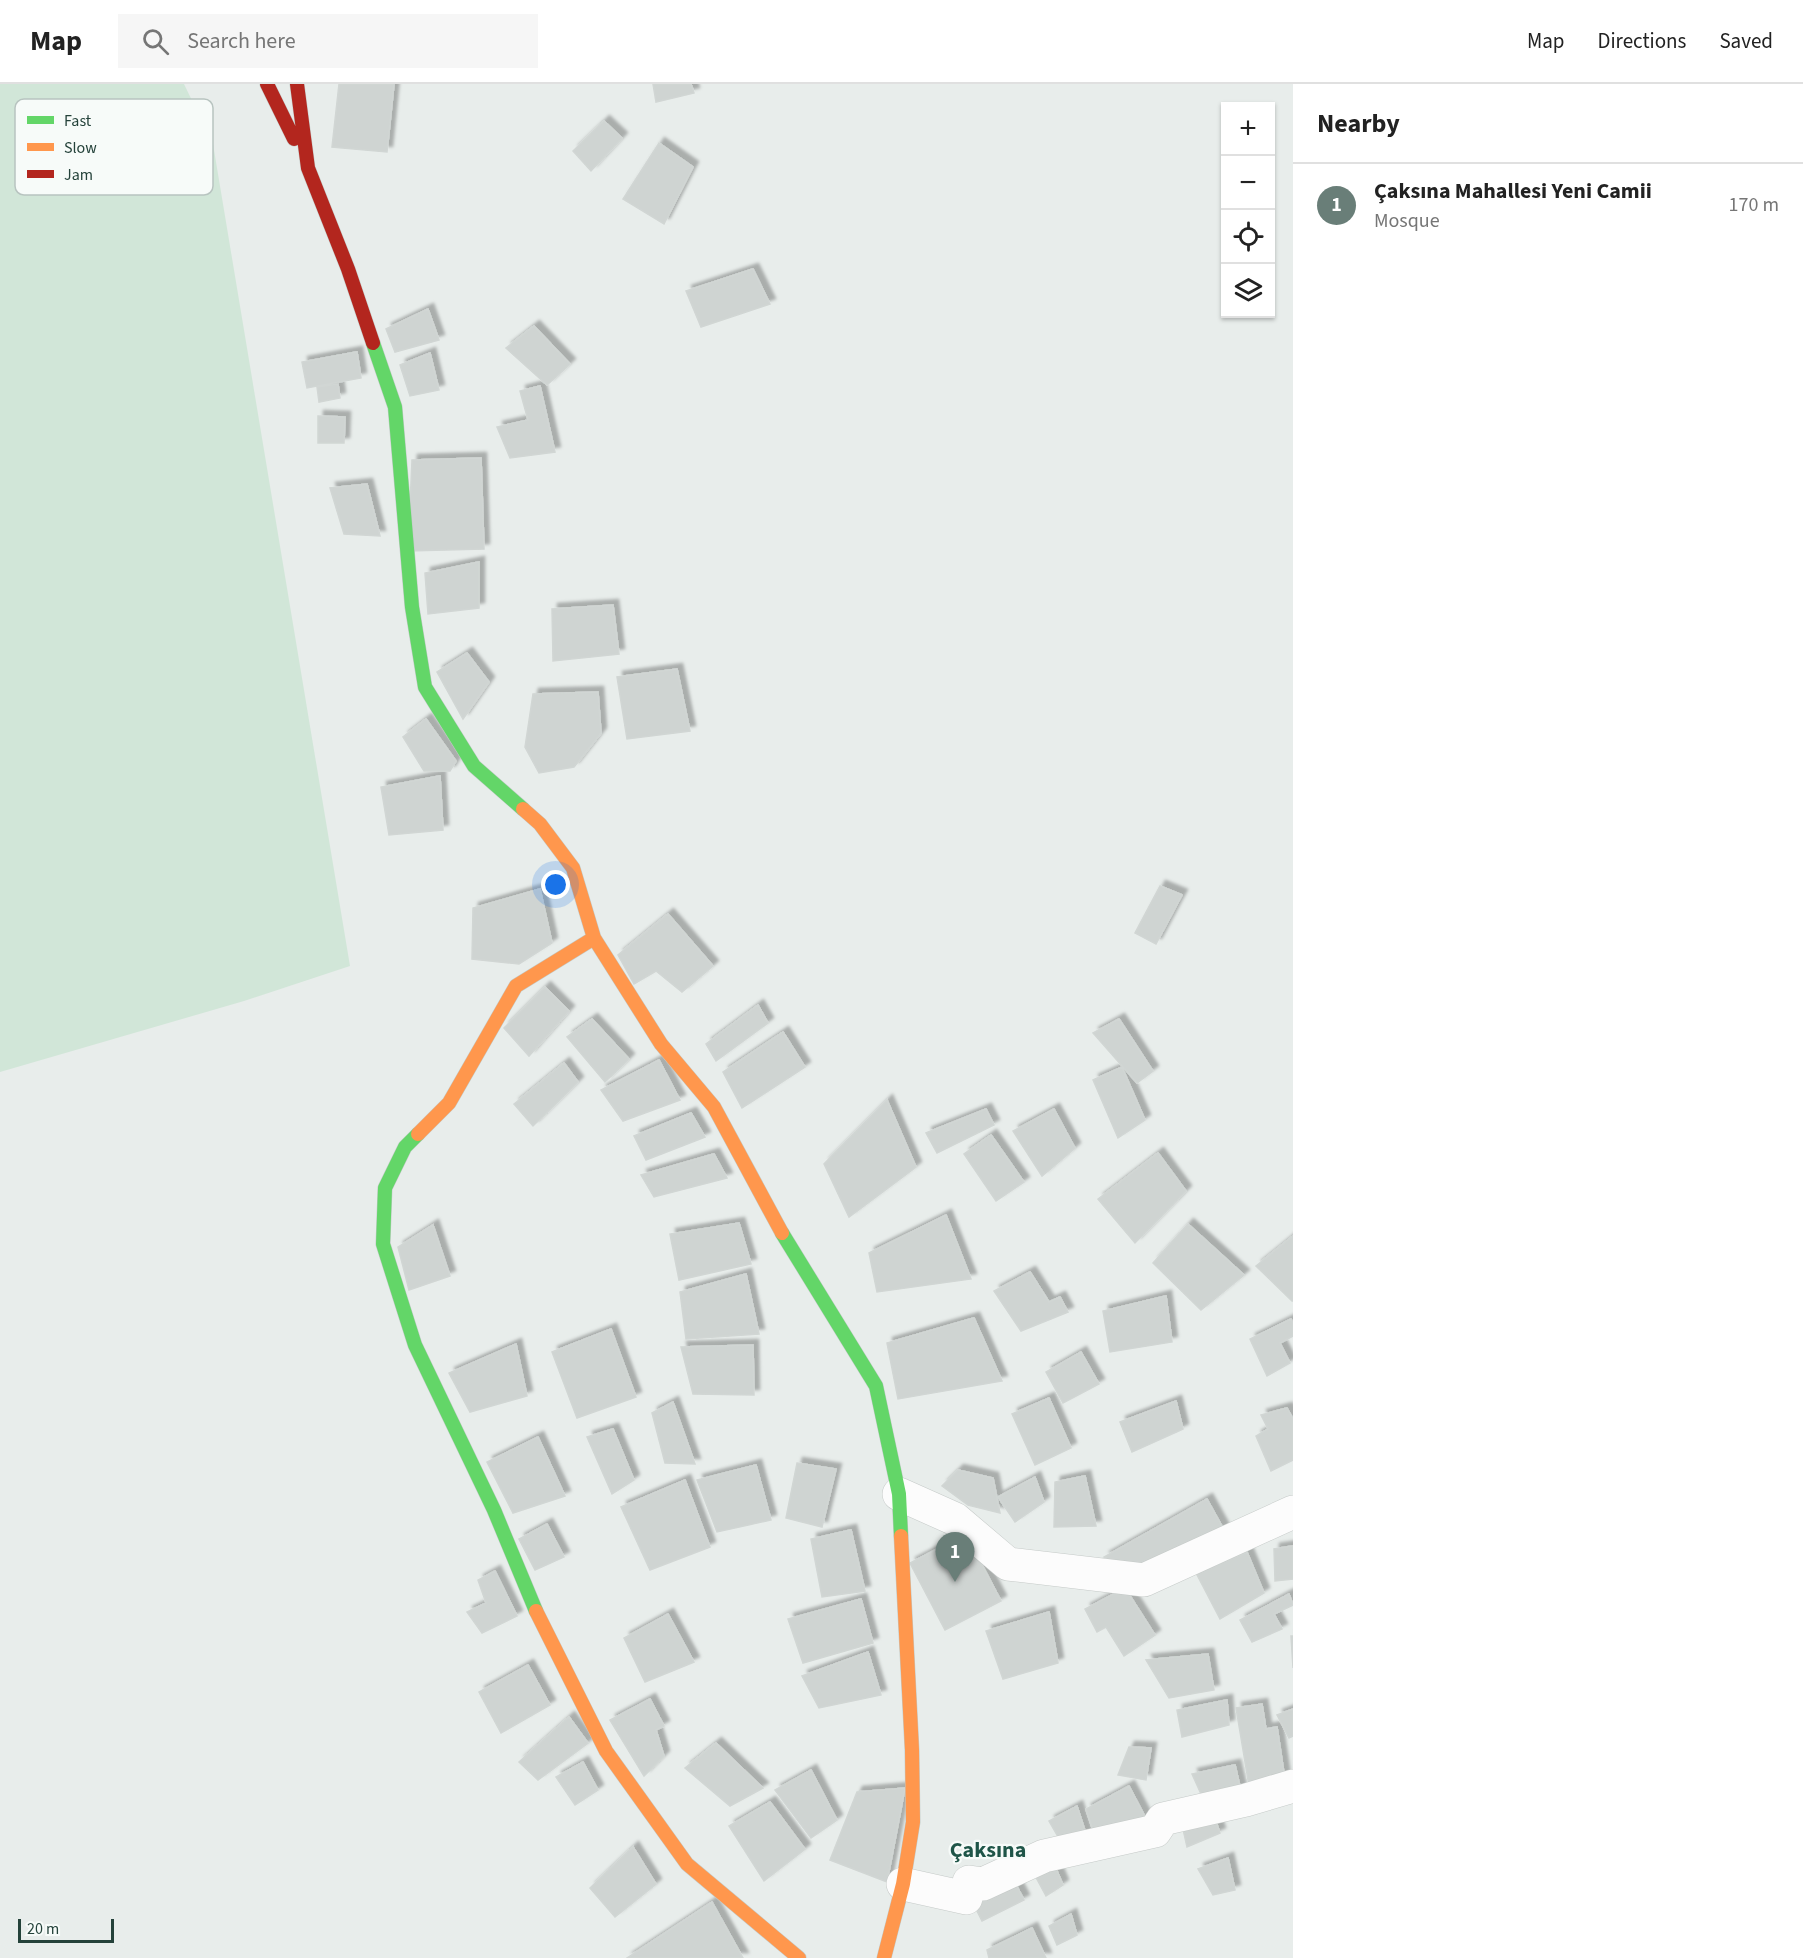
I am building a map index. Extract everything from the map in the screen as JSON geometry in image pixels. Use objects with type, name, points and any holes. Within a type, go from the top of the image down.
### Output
[{"type":"street","points":[[267,84],[308,168],[348,269],[395,407],[411,607],[425,687],[474,766],[540,824],[573,868],[594,938],[661,1044],[714,1107],[783,1234],[876,1386],[899,1494],[912,1738],[913,1822],[903,1884],[884,1958]]},
{"type":"street","points":[[297,84],[308,168]]},
{"type":"street","points":[[594,938],[516,986],[449,1103],[405,1147],[385,1188],[383,1244],[415,1345],[494,1510],[540,1620],[606,1751],[687,1864],[800,1958]]},
{"type":"street","points":[[899,1494],[955,1518],[1008,1564],[1144,1580],[1293,1512]]},
{"type":"street","points":[[903,1884],[966,1898],[969,1882],[982,1884],[1044,1857],[1155,1831],[1163,1819],[1246,1800],[1293,1786]]},
{"type":"green space","points":[[0,84],[184,84],[191,99],[15,99],[15,195],[213,195],[213,144],[350,966],[244,1001],[0,1072]]},
{"type":"building","points":[[339,84],[394,84],[387,152],[332,147]]},
{"type":"building","points":[[653,84],[691,84],[694,93],[656,102]]},
{"type":"building","points":[[604,121],[622,138],[591,171],[573,151]]},
{"type":"building","points":[[659,143],[693,167],[664,224],[623,199]]},
{"type":"building","points":[[753,269],[770,304],[701,327],[686,291]]},
{"type":"building","points":[[428,309],[439,340],[395,352],[386,329]]},
{"type":"building","points":[[534,326],[570,364],[547,385],[506,348]]},
{"type":"building","points":[[357,352],[361,378],[307,388],[302,362]]},
{"type":"building","points":[[430,353],[439,390],[410,396],[400,365]]},
{"type":"building","points":[[338,384],[340,398],[319,402],[317,387]]},
{"type":"building","points":[[540,386],[555,452],[510,458],[497,427],[528,420],[520,391]]},
{"type":"building","points":[[318,416],[345,417],[344,443],[318,443]]},
{"type":"building","points":[[481,458],[484,549],[408,551],[412,460]]},
{"type":"building","points":[[367,484],[380,536],[344,534],[330,488]]},
{"type":"building","points":[[479,562],[479,608],[428,614],[425,573]]},
{"type":"building","points":[[613,605],[619,654],[553,661],[552,609]]},
{"type":"building","points":[[467,653],[489,682],[463,719],[437,672]]},
{"type":"building","points":[[677,669],[690,731],[627,739],[617,677]]},
{"type":"building","points":[[598,692],[601,733],[574,767],[539,773],[525,747],[533,694]]},
{"type":"building","points":[[426,719],[456,761],[450,771],[424,771],[403,737]]},
{"type":"building","points":[[440,776],[443,830],[389,835],[381,787]]},
{"type":"building","points":[[1160,886],[1182,895],[1156,944],[1135,933]]},
{"type":"building","points":[[540,889],[552,943],[519,964],[472,959],[473,908]]},
{"type":"building","points":[[668,914],[713,966],[682,992],[656,971],[634,984],[618,955]]},
{"type":"building","points":[[545,987],[569,1011],[529,1056],[504,1028]]},
{"type":"building","points":[[758,1005],[768,1023],[716,1061],[706,1044]]},
{"type":"building","points":[[592,1019],[629,1059],[605,1082],[567,1037]]},
{"type":"building","points":[[1119,1019],[1153,1071],[1137,1083],[1093,1033]]},
{"type":"building","points":[[783,1032],[805,1067],[742,1108],[723,1072]]},
{"type":"building","points":[[659,1060],[680,1100],[623,1121],[601,1090]]},
{"type":"building","points":[[564,1063],[578,1082],[533,1126],[514,1104]]},
{"type":"building","points":[[1122,1067],[1145,1120],[1118,1138],[1093,1080]]},
{"type":"building","points":[[887,1100],[916,1167],[849,1217],[824,1164]]},
{"type":"building","points":[[986,1109],[994,1125],[937,1153],[926,1133]]},
{"type":"building","points":[[1054,1109],[1075,1148],[1042,1176],[1013,1131]]},
{"type":"building","points":[[691,1113],[705,1137],[646,1160],[634,1136]]},
{"type":"building","points":[[991,1135],[1024,1182],[996,1201],[964,1154]]},
{"type":"building","points":[[1158,1153],[1186,1191],[1135,1243],[1098,1199]]},
{"type":"building","points":[[714,1154],[727,1178],[654,1197],[641,1175]]},
{"type":"building","points":[[946,1215],[971,1279],[877,1292],[869,1253]]},
{"type":"building","points":[[739,1223],[751,1264],[679,1280],[670,1234]]},
{"type":"building","points":[[1188,1224],[1244,1275],[1201,1310],[1153,1263]]},
{"type":"building","points":[[433,1225],[450,1276],[409,1290],[398,1247]]},
{"type":"building","points":[[1293,1236],[1293,1301],[1292,1301],[1256,1266]]},
{"type":"building","points":[[1030,1272],[1049,1302],[1060,1297],[1068,1312],[1021,1331],[994,1291]]},
{"type":"building","points":[[746,1274],[759,1334],[686,1339],[680,1292]]},
{"type":"building","points":[[1166,1296],[1172,1342],[1110,1352],[1103,1311]]},
{"type":"building","points":[[974,1318],[1002,1381],[898,1399],[887,1343]]},
{"type":"building","points":[[1291,1319],[1293,1336],[1280,1343],[1290,1363],[1267,1376],[1250,1339]]},
{"type":"building","points":[[611,1329],[636,1397],[577,1418],[552,1352]]},
{"type":"building","points":[[516,1344],[527,1396],[470,1412],[449,1373]]},
{"type":"building","points":[[753,1345],[754,1395],[693,1394],[681,1347]]},
{"type":"building","points":[[1081,1352],[1099,1384],[1063,1403],[1046,1372]]},
{"type":"building","points":[[1049,1398],[1071,1448],[1035,1465],[1012,1414]]},
{"type":"building","points":[[1176,1401],[1183,1429],[1132,1452],[1120,1422]]},
{"type":"building","points":[[673,1402],[695,1464],[665,1463],[652,1413]]},
{"type":"building","points":[[1287,1408],[1293,1419],[1293,1460],[1271,1471],[1256,1436],[1268,1429],[1261,1415]]},
{"type":"building","points":[[613,1429],[634,1480],[612,1494],[587,1437]]},
{"type":"building","points":[[538,1437],[565,1496],[513,1513],[487,1462]]},
{"type":"building","points":[[797,1463],[836,1469],[822,1527],[786,1518]]},
{"type":"building","points":[[756,1465],[771,1520],[717,1532],[697,1480]]},
{"type":"building","points":[[958,1470],[993,1478],[1000,1513],[968,1505],[942,1486]]},
{"type":"building","points":[[1085,1476],[1096,1526],[1054,1527],[1055,1482]]},
{"type":"building","points":[[1035,1477],[1044,1502],[1015,1522],[998,1497]]},
{"type":"building","points":[[685,1480],[710,1547],[650,1570],[621,1507]]},
{"type":"building","points":[[1207,1499],[1224,1530],[1138,1569],[1104,1557]]},
{"type":"building","points":[[547,1524],[564,1557],[535,1570],[519,1539]]},
{"type":"building","points":[[851,1530],[865,1591],[822,1597],[811,1539]]},
{"type":"building","points":[[966,1534],[1001,1601],[945,1630],[910,1563]]},
{"type":"building","points":[[1293,1546],[1293,1579],[1275,1581],[1274,1549]]},
{"type":"building","points":[[1247,1552],[1264,1593],[1220,1619],[1196,1573]]},
{"type":"building","points":[[495,1571],[517,1616],[482,1633],[467,1612],[486,1603],[478,1580]]},
{"type":"building","points":[[1125,1588],[1155,1635],[1124,1656],[1106,1627],[1097,1632],[1085,1609]]},
{"type":"building","points":[[1289,1594],[1293,1605],[1274,1614],[1282,1629],[1252,1642],[1240,1620]]},
{"type":"building","points":[[861,1599],[873,1643],[803,1663],[788,1619]]},
{"type":"building","points":[[1049,1612],[1058,1663],[1003,1679],[986,1631]]},
{"type":"building","points":[[668,1614],[694,1662],[645,1682],[624,1638]]},
{"type":"building","points":[[1291,1636],[1293,1636],[1293,1668]]},
{"type":"building","points":[[868,1652],[881,1695],[819,1708],[802,1676]]},
{"type":"building","points":[[1208,1654],[1214,1690],[1169,1698],[1146,1660]]},
{"type":"building","points":[[528,1665],[550,1705],[501,1733],[479,1692]]},
{"type":"building","points":[[650,1699],[664,1726],[656,1730],[664,1756],[644,1776],[610,1720]]},
{"type":"building","points":[[1227,1700],[1229,1725],[1182,1737],[1177,1710]]},
{"type":"building","points":[[1262,1704],[1266,1729],[1277,1727],[1285,1780],[1249,1786],[1236,1708]]},
{"type":"building","points":[[1293,1709],[1293,1736],[1289,1738],[1277,1715]]},
{"type":"building","points":[[569,1717],[588,1743],[538,1780],[519,1762]]},
{"type":"building","points":[[716,1743],[763,1788],[730,1806],[685,1768]]},
{"type":"building","points":[[1129,1747],[1151,1748],[1146,1780],[1118,1775]]},
{"type":"building","points":[[583,1762],[598,1790],[575,1805],[556,1777]]},
{"type":"building","points":[[1235,1765],[1242,1795],[1206,1805],[1192,1774]]},
{"type":"building","points":[[811,1770],[837,1820],[811,1838],[775,1790]]},
{"type":"building","points":[[1129,1786],[1151,1828],[1097,1842],[1086,1809]]},
{"type":"building","points":[[905,1788],[887,1882],[830,1860],[857,1792]]},
{"type":"building","points":[[770,1802],[805,1849],[764,1881],[729,1826]]},
{"type":"building","points":[[1077,1806],[1088,1840],[1064,1847],[1049,1821]]},
{"type":"building","points":[[1213,1813],[1220,1833],[1187,1847],[1181,1820]]},
{"type":"building","points":[[633,1847],[656,1884],[615,1917],[590,1888]]},
{"type":"building","points":[[1228,1858],[1235,1890],[1213,1895],[1198,1869]]},
{"type":"building","points":[[1052,1859],[1063,1885],[1046,1896],[1032,1870]]},
{"type":"building","points":[[1010,1873],[1024,1900],[982,1921],[968,1893]]},
{"type":"building","points":[[712,1902],[743,1958],[627,1958]]},
{"type":"building","points":[[1071,1914],[1077,1935],[1057,1945],[1049,1926]]},
{"type":"building","points":[[1032,1928],[1046,1958],[989,1958],[987,1950]]},
{"type":"traffic: fast","points":[[373,343],[395,407],[412,607],[425,687],[474,766],[523,809]]},
{"type":"traffic: fast","points":[[418,1134],[405,1147],[385,1188],[383,1244],[415,1345],[494,1510],[536,1611]]},
{"type":"traffic: fast","points":[[782,1233],[876,1386],[899,1494],[901,1536]]},
{"type":"traffic: slow","points":[[523,809],[540,824],[573,868],[594,938],[661,1044],[714,1107],[782,1233]]},
{"type":"traffic: slow","points":[[418,1134],[449,1103],[516,986],[594,938]]},
{"type":"traffic: slow","points":[[884,1958],[903,1884],[913,1822],[912,1750],[901,1536]]},
{"type":"traffic: slow","points":[[536,1611],[606,1751],[687,1864],[799,1958]]},
{"type":"traffic: jam","points":[[267,84],[294,139]]},
{"type":"traffic: jam","points":[[297,84],[308,168],[348,269],[373,343]]},
{"type":"place","name":"Çaksına Mahallesi Yeni Camii","points":[[955,1582]]},
{"type":"district","name":"Çaksına","points":[[988,1850]]}]
